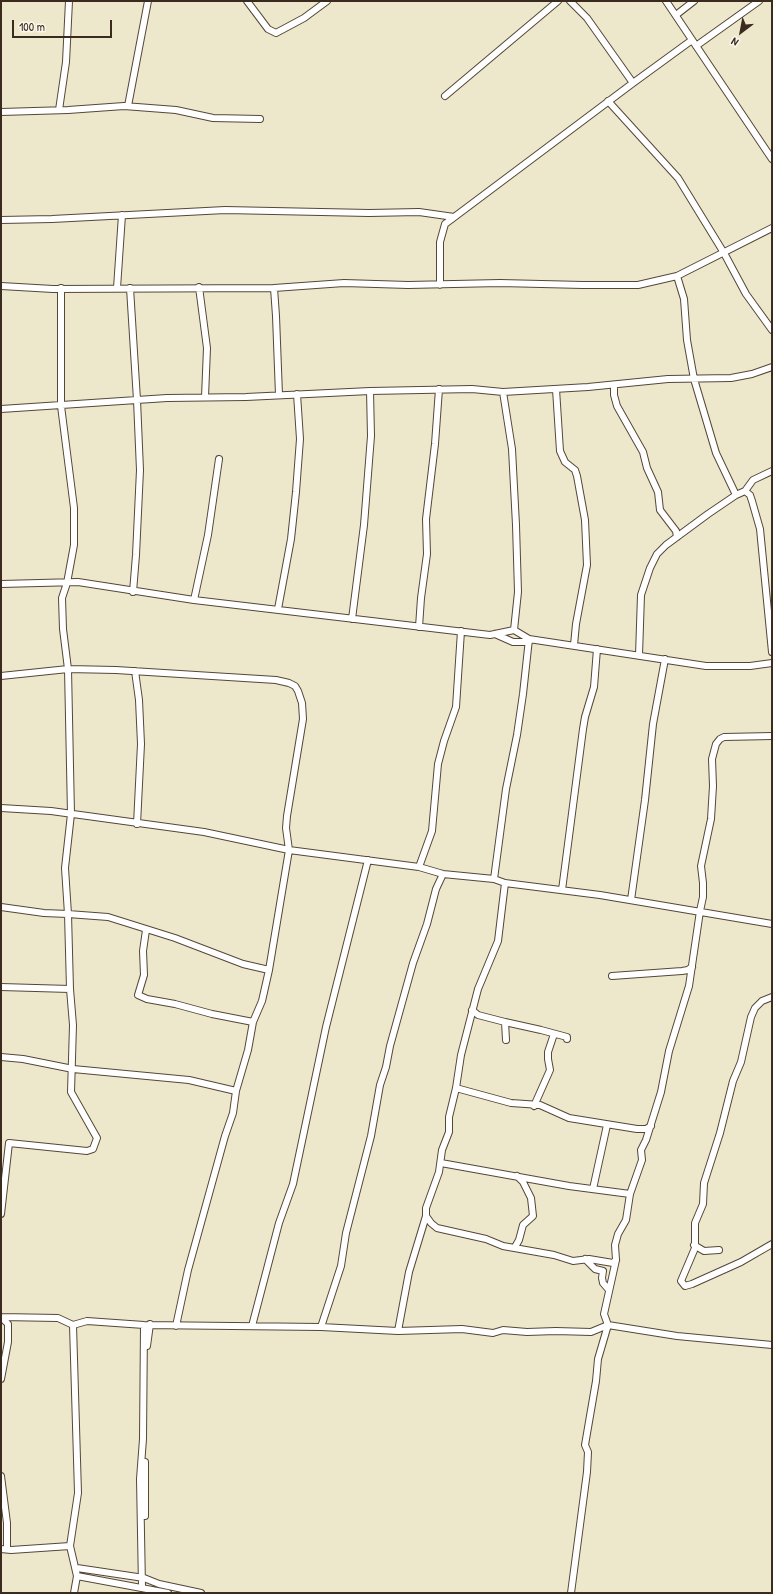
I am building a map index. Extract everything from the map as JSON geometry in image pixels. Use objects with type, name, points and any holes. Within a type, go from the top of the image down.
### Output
[{"type":"street","points":[[59,110],[66,62],[69,1]]},
{"type":"street","points":[[128,106],[148,1]]},
{"type":"street","points":[[247,1],[268,29],[276,33],[304,18],[326,1]]},
{"type":"street","points":[[445,96],[558,1]]},
{"type":"street","points":[[570,1],[587,18],[633,83]]},
{"type":"street","points":[[666,1],[772,159]]},
{"type":"street","points":[[676,15],[694,1]]},
{"type":"street","points":[[440,285],[440,242],[441,233],[445,224],[633,83],[759,1]]},
{"type":"street","points":[[608,101],[678,178],[724,253],[746,294],[772,330]]},
{"type":"street","points":[[1,112],[128,106],[176,110],[213,118],[260,119]]},
{"type":"street","points":[[1,220],[225,210],[369,214],[419,212],[454,217]]},
{"type":"street","points":[[117,288],[122,215]]},
{"type":"street","points":[[1,286],[61,288],[274,288],[344,283],[440,285],[500,283],[583,286],[638,285],[677,276],[772,228]]},
{"type":"street","points":[[677,276],[684,299],[687,340],[694,379],[716,453],[736,496]]},
{"type":"street","points":[[199,287],[207,348],[205,398]]},
{"type":"street","points":[[1,1214],[9,1143],[87,1151],[93,1150],[97,1138],[71,1092],[73,1069],[73,1025],[65,868],[71,814],[68,669],[63,629],[62,598],[67,583],[74,545],[74,508],[61,406],[61,288]]},
{"type":"street","points":[[130,288],[140,470],[133,592]]},
{"type":"street","points":[[274,288],[279,395]]},
{"type":"street","points":[[1,409],[137,400],[370,391],[472,388],[503,392],[556,388],[588,388],[668,379],[731,378],[752,374],[772,367]]},
{"type":"street","points":[[614,385],[614,395],[617,406],[643,452],[647,468],[658,492],[660,510],[676,531],[677,537]]},
{"type":"street","points":[[556,388],[560,451],[565,462],[575,470],[585,520],[587,565],[576,624],[574,645]]},
{"type":"street","points":[[419,627],[420,598],[427,554],[426,519],[435,444],[439,389]]},
{"type":"street","points":[[352,619],[364,525],[371,436],[370,391]]},
{"type":"street","points":[[503,392],[512,449],[516,524],[518,592],[514,630]]},
{"type":"street","points":[[278,609],[291,539],[296,492],[300,439],[297,394]]},
{"type":"street","points":[[194,600],[208,535],[219,459]]},
{"type":"street","points":[[639,655],[641,594],[643,584],[657,554],[677,537],[745,491],[753,480],[772,471]]},
{"type":"street","points":[[745,491],[750,495],[760,529],[772,652]]},
{"type":"street","points":[[1,584],[78,582],[133,592],[194,600],[490,635],[514,630],[529,641]]},
{"type":"street","points":[[419,867],[432,831],[438,764],[456,706],[460,631]]},
{"type":"street","points":[[495,634],[513,642],[529,641],[574,645],[706,666],[750,666],[772,663]]},
{"type":"street","points":[[494,879],[506,789],[518,728],[529,641]]},
{"type":"street","points":[[562,890],[583,728],[586,712],[594,687],[597,649]]},
{"type":"street","points":[[631,900],[645,800],[653,724],[665,659]]},
{"type":"street","points":[[1,676],[68,669],[168,672],[276,680],[289,683],[294,686],[298,691],[302,703],[303,719],[287,816],[286,828],[289,850],[269,970],[262,1001],[253,1022],[248,1050],[236,1091],[233,1113],[225,1136],[188,1270],[176,1326]]},
{"type":"street","points":[[135,672],[139,700],[141,744],[137,824]]},
{"type":"street","points":[[571,1593],[587,1472],[588,1452],[585,1445],[596,1381],[598,1359],[608,1325],[604,1314],[616,1260],[615,1245],[618,1234],[626,1220],[630,1194],[642,1160],[641,1150],[651,1126],[661,1092],[669,1051],[689,986],[703,897],[702,858],[705,852],[711,819],[713,786],[711,764],[716,744],[724,737],[772,736]]},
{"type":"street","points":[[1,808],[51,811],[204,832],[289,850],[419,867],[443,874],[494,879],[505,883],[631,900],[772,924]]},
{"type":"street","points":[[252,1326],[279,1223],[293,1184],[326,1026],[368,860]]},
{"type":"street","points":[[321,1327],[341,1266],[346,1233],[371,1136],[380,1085],[386,1068],[390,1046],[412,963],[427,924],[436,889],[443,874]]},
{"type":"street","points":[[398,1331],[409,1272],[426,1216],[426,1208],[441,1163],[442,1150],[449,1132],[449,1117],[456,1088],[461,1054],[472,1010],[478,989],[498,941],[505,883]]},
{"type":"street","points":[[1,907],[44,913],[108,917],[175,938],[244,964],[269,970]]},
{"type":"street","points":[[146,930],[143,951],[144,975],[138,995],[147,1000],[175,1004],[212,1014],[253,1022]]},
{"type":"street","points":[[612,976],[672,973],[692,968]]},
{"type":"street","points":[[1,987],[70,989]]},
{"type":"street","points":[[772,997],[762,1000],[755,1008],[750,1020],[741,1062],[733,1081],[720,1133],[704,1183],[703,1204],[695,1222],[695,1248],[682,1275],[681,1281],[685,1286],[692,1284],[741,1262],[772,1244]]},
{"type":"street","points":[[472,1010],[478,1015],[567,1037],[568,1039]]},
{"type":"street","points":[[506,1022],[506,1040]]},
{"type":"street","points":[[534,1106],[550,1070],[548,1059],[554,1034]]},
{"type":"street","points":[[1,1057],[23,1059],[73,1069],[189,1080],[236,1091]]},
{"type":"street","points":[[456,1088],[511,1103],[546,1107],[569,1118],[637,1129],[646,1129],[651,1126]]},
{"type":"street","points":[[593,1189],[607,1124]]},
{"type":"street","points":[[441,1163],[630,1194]]},
{"type":"street","points":[[515,1247],[519,1240],[523,1225],[533,1216],[531,1198],[523,1182],[517,1176]]},
{"type":"street","points":[[426,1216],[437,1228],[486,1239],[502,1246],[515,1247],[562,1257],[573,1261],[585,1259],[613,1263],[616,1260]]},
{"type":"street","points":[[694,1244],[704,1251],[719,1250]]},
{"type":"street","points":[[585,1259],[595,1269],[603,1271],[603,1283],[609,1290]]},
{"type":"street","points":[[1,1317],[58,1318],[73,1325],[87,1321],[176,1326],[321,1327],[398,1331],[462,1329],[493,1333],[503,1330],[527,1332],[591,1332],[608,1325],[677,1336],[772,1345]]},
{"type":"street","points":[[1,1317],[8,1324],[8,1342],[1,1379]]},
{"type":"street","points":[[144,1578],[147,1324]]},
{"type":"street","points":[[142,1587],[140,1479],[147,1324]]},
{"type":"street","points":[[73,1325],[78,1493],[70,1546],[77,1576],[74,1593]]},
{"type":"street","points":[[1,1476],[7,1523],[4,1549],[11,1550],[70,1546]]},
{"type":"street","points":[[77,1568],[144,1578],[159,1584],[200,1593]]},
{"type":"street","points":[[77,1576],[168,1593]]}]
